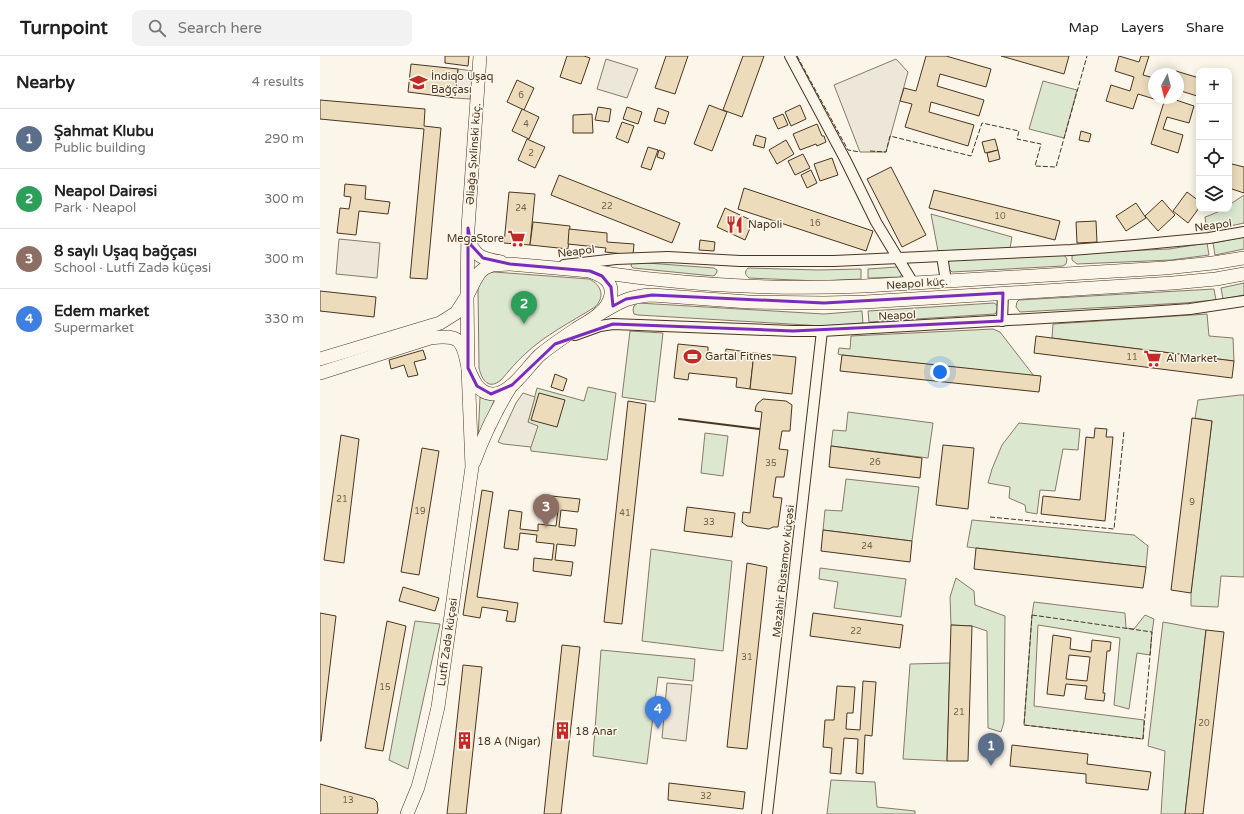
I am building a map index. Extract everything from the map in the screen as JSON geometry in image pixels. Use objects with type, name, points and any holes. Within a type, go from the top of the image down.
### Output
[{"type":"main road","name":"Əliağa Şıxlinski küç.","points":[[468,228],[480,56]]},
{"type":"main road","points":[[468,228],[471,245],[476,253],[483,258],[510,264]]},
{"type":"main road","points":[[468,228],[468,368],[472,467]]},
{"type":"main road","name":"Neapol küç.","points":[[510,264],[590,271],[662,280],[737,286],[824,288],[1165,268],[1244,258]]},
{"type":"main road","points":[[320,359],[440,323],[456,313],[480,272],[492,265],[510,264]]},
{"type":"main road","points":[[590,271],[602,276],[611,287],[610,300],[601,313]]},
{"type":"main road","name":"Neapol küç.","points":[[512,385],[536,359],[555,344],[601,313],[626,299],[638,296],[652,295],[749,302],[824,303],[1173,283],[1216,280],[1244,274]]},
{"type":"main road","points":[[320,373],[430,338],[445,336],[454,338],[460,342],[464,349],[468,368],[473,379],[482,391],[491,394],[497,393],[512,385]]},
{"type":"main road","points":[[472,467],[492,418],[512,385]]},
{"type":"main road","name":"Lutfi Zadə küçəsi","points":[[407,814],[418,787],[438,707],[472,467]]},
{"type":"street","points":[[790,56],[845,159],[876,222],[912,284]]},
{"type":"street","name":"Neapol","points":[[546,267],[616,259],[668,257],[792,262],[1070,250],[1166,243],[1244,232]]},
{"type":"street","points":[[942,256],[946,281]]},
{"type":"street","points":[[1002,321],[1003,293]]},
{"type":"street","name":"Neapol","points":[[555,344],[585,331],[613,324],[822,331],[1190,309],[1244,301]]},
{"type":"street","name":"Məzahir Rüstəmov küçəsi","points":[[767,814],[822,331]]},
{"type":"highlighted area","points":[[468,228],[471,245],[483,258],[510,264],[590,271],[602,276],[611,287],[613,306],[626,299],[652,295],[824,303],[1003,293],[1002,321],[793,331],[613,324],[555,344],[512,385],[491,394],[477,386],[468,368]]},
{"type":"green space","points":[[1043,81],[1077,90],[1064,138],[1029,129]]},
{"type":"green space","points":[[1244,195],[1244,223],[1207,231],[1205,217],[1218,212],[1232,212],[1232,203]]},
{"type":"green space","points":[[931,214],[1012,237],[1010,248],[938,251]]},
{"type":"green space","points":[[1244,237],[1244,249],[1215,255],[1213,243]]},
{"type":"green space","points":[[1207,243],[1209,255],[1171,260],[1077,264],[1072,260],[1072,256],[1078,253],[1169,249]]},
{"type":"green space","points":[[1064,255],[1067,259],[1066,264],[1063,266],[952,272],[948,268],[948,263],[951,259]]},
{"type":"green space","points":[[632,262],[714,268],[717,272],[713,276],[633,268],[631,266]]},
{"type":"green space","points":[[897,267],[902,274],[900,277],[868,278],[868,269]]},
{"type":"green space","points":[[748,268],[818,270],[861,269],[861,279],[818,281],[749,278],[746,273]]},
{"type":"green space","points":[[494,272],[589,279],[597,284],[601,295],[595,307],[541,341],[522,357],[501,380],[497,383],[490,384],[484,380],[479,368],[478,289],[483,277]]},
{"type":"green space","points":[[1244,283],[1244,295],[1223,299],[1221,288]]},
{"type":"green space","points":[[1214,289],[1216,300],[1184,303],[1020,312],[1016,307],[1019,300]]},
{"type":"green space","points":[[638,303],[824,314],[862,311],[863,323],[823,326],[638,315],[634,314],[633,310],[634,306]]},
{"type":"green space","points":[[994,303],[998,306],[998,310],[995,314],[869,322],[868,311]]},
{"type":"green space","points":[[1207,314],[1209,336],[1233,338],[1234,361],[1052,338],[1053,324]]},
{"type":"green space","points":[[993,329],[1000,332],[1034,376],[838,354],[839,348],[850,349],[851,336]]},
{"type":"green space","points":[[630,331],[663,333],[655,402],[622,397]]},
{"type":"green space","points":[[588,387],[616,393],[607,460],[531,451],[528,422],[537,388],[584,401]]},
{"type":"green space","points":[[1244,395],[1244,577],[1221,576],[1218,607],[1191,606],[1191,593],[1212,421],[1195,418],[1198,400]]},
{"type":"green space","points":[[480,397],[494,401],[478,440]]},
{"type":"green space","points":[[848,412],[933,423],[928,458],[831,446],[833,430],[846,431]]},
{"type":"green space","points":[[1019,423],[1080,429],[1078,450],[1063,449],[1055,491],[1040,490],[1037,514],[1026,512],[1025,505],[1009,498],[1010,487],[988,483],[1002,445]]},
{"type":"green space","points":[[705,433],[728,436],[723,476],[701,473]]},
{"type":"green space","points":[[846,479],[919,487],[912,541],[823,530],[825,510],[842,511]]},
{"type":"green space","points":[[972,520],[1134,535],[1148,546],[1146,567],[967,547]]},
{"type":"green space","points":[[651,549],[732,561],[723,651],[642,641]]},
{"type":"green space","points":[[820,568],[906,579],[901,617],[834,608],[838,582],[819,579]]},
{"type":"green space","points":[[956,578],[974,591],[975,605],[1005,616],[1004,722],[1001,732],[988,728],[987,631],[972,626],[951,625],[950,597]]},
{"type":"green space","points":[[1034,602],[1125,613],[1126,628],[1134,629],[1145,615],[1154,619],[1150,655],[1137,653],[1129,709],[1114,705],[1120,638],[1038,625],[1034,706],[1144,720],[1143,739],[1024,725]]},
{"type":"green space","points":[[415,621],[440,624],[408,769],[389,760]]},
{"type":"green space","points":[[1163,622],[1206,630],[1185,814],[1161,814],[1165,751],[1148,746]]},
{"type":"green space","points":[[601,650],[695,659],[693,681],[658,677],[647,764],[593,756]]},
{"type":"green space","points":[[950,663],[947,761],[903,759],[910,664]]},
{"type":"green space","points":[[831,780],[875,782],[877,807],[915,811],[915,814],[827,814]]},
{"type":"shaded area","points":[[606,59],[638,69],[627,98],[597,89]]},
{"type":"shaded area","points":[[896,59],[908,72],[886,152],[860,152],[834,85]]},
{"type":"shaded area","points":[[458,69],[473,71],[470,99],[455,98]]},
{"type":"shaded area","points":[[339,239],[380,243],[377,278],[336,274]]},
{"type":"shaded area","points":[[523,393],[535,397],[528,422],[538,426],[531,447],[503,444],[498,442],[516,403]]},
{"type":"shaded area","points":[[667,683],[692,685],[686,741],[662,738]]},
{"type":"building","points":[[445,56],[469,56],[468,66],[445,63]]},
{"type":"building","points":[[567,56],[584,56],[590,58],[581,84],[560,77]]},
{"type":"building","points":[[666,56],[688,56],[675,94],[655,88]]},
{"type":"building","points":[[743,56],[764,56],[742,117],[723,110]]},
{"type":"building","points":[[926,56],[946,56],[991,69],[986,87],[940,74],[937,86],[984,100],[979,116],[931,102],[929,112],[974,125],[968,146],[905,127],[912,104],[900,101],[904,88],[916,91]]},
{"type":"building","points":[[1001,56],[1069,56],[1064,74]]},
{"type":"building","points":[[1119,56],[1139,62],[1141,56],[1149,56],[1143,75],[1148,76],[1148,97],[1138,94],[1133,109],[1106,101],[1111,85],[1130,91],[1134,77],[1115,71]]},
{"type":"building","points":[[411,64],[458,69],[455,98],[408,92]]},
{"type":"building","points":[[1184,73],[1196,77],[1196,96],[1184,92]]},
{"type":"building","points":[[517,80],[534,88],[524,110],[507,102]]},
{"type":"building","points":[[320,100],[425,109],[424,126],[441,128],[427,279],[410,278],[424,129],[320,119]]},
{"type":"building","points":[[1184,103],[1194,106],[1189,123],[1167,117],[1163,129],[1183,135],[1178,153],[1151,144],[1163,104],[1184,104]]},
{"type":"building","points":[[709,105],[727,112],[712,151],[694,144]]},
{"type":"building","points":[[800,105],[806,119],[791,126],[785,112]]},
{"type":"building","points":[[598,107],[611,109],[609,122],[595,120]]},
{"type":"building","points":[[627,107],[642,112],[638,124],[623,119]]},
{"type":"building","points":[[658,108],[669,112],[665,124],[654,121]]},
{"type":"building","points":[[522,109],[539,117],[529,139],[512,131]]},
{"type":"building","points":[[592,114],[593,133],[573,133],[573,115]]},
{"type":"building","points":[[783,114],[788,125],[778,129],[773,118]]},
{"type":"building","points":[[622,122],[634,126],[628,143],[616,138]]},
{"type":"building","points":[[817,124],[826,142],[800,150],[793,134]]},
{"type":"building","points":[[1081,131],[1091,134],[1089,142],[1079,140]]},
{"type":"building","points":[[756,135],[766,138],[764,148],[753,145]]},
{"type":"building","points":[[527,139],[545,147],[535,168],[518,160]]},
{"type":"building","points":[[995,139],[998,150],[985,153],[982,142]]},
{"type":"building","points":[[786,140],[794,154],[777,164],[769,150]]},
{"type":"building","points":[[648,147],[658,150],[651,170],[641,167]]},
{"type":"building","points":[[659,150],[665,153],[663,159],[657,157]]},
{"type":"building","points":[[998,150],[1000,159],[989,162],[987,153]]},
{"type":"building","points":[[803,154],[810,168],[795,175],[788,161]]},
{"type":"building","points":[[832,158],[838,175],[820,181],[814,164]]},
{"type":"building","points":[[1232,164],[1244,167],[1244,193],[1232,189]]},
{"type":"building","points":[[891,167],[926,235],[902,247],[867,179]]},
{"type":"building","points":[[811,170],[817,183],[807,188],[801,175]]},
{"type":"building","points":[[559,175],[680,223],[672,243],[551,195]]},
{"type":"building","points":[[345,184],[366,186],[365,199],[390,202],[388,214],[359,211],[356,235],[337,233],[340,208],[349,209],[351,197],[344,196]]},
{"type":"building","points":[[744,188],[873,231],[866,251],[738,209]]},
{"type":"building","points":[[934,190],[1060,221],[1055,240],[929,208]]},
{"type":"building","points":[[509,192],[535,194],[530,245],[504,243]]},
{"type":"building","points":[[1187,192],[1196,199],[1196,212],[1188,223],[1173,211]]},
{"type":"building","points":[[1162,200],[1175,215],[1158,231],[1145,216]]},
{"type":"building","points":[[1136,203],[1146,218],[1126,231],[1116,216]]},
{"type":"building","name":"Napoli","points":[[725,208],[753,221],[745,240],[717,227]]},
{"type":"building","points":[[1096,221],[1097,242],[1077,243],[1076,222]]},
{"type":"building","points":[[533,222],[570,226],[568,249],[530,245]]},
{"type":"building","points":[[569,229],[607,233],[607,242],[634,244],[633,255],[605,252],[606,248],[568,244]]},
{"type":"building","points":[[700,240],[715,242],[714,251],[699,250]]},
{"type":"building","points":[[320,291],[376,297],[374,317],[320,311]]},
{"type":"building","points":[[1036,336],[1234,361],[1232,378],[1034,353]]},
{"type":"building","points":[[678,344],[708,347],[708,354],[725,356],[726,349],[754,353],[750,389],[736,387],[737,378],[689,373],[688,380],[674,378]]},
{"type":"building","points":[[423,350],[426,359],[414,362],[418,375],[408,377],[404,365],[391,369],[389,360]]},
{"type":"building","points":[[754,353],[796,357],[792,394],[750,389]]},
{"type":"building","points":[[842,355],[1041,376],[1039,392],[840,371]]},
{"type":"building","points":[[555,374],[567,379],[563,391],[551,387]]},
{"type":"building","points":[[539,393],[565,400],[557,427],[531,420]]},
{"type":"building","points":[[763,399],[786,401],[792,405],[790,431],[782,431],[779,449],[788,450],[784,477],[776,477],[773,497],[782,498],[778,527],[769,529],[747,526],[742,522],[743,512],[750,513],[762,412],[755,411],[758,403]]},
{"type":"building","points":[[628,401],[646,404],[622,624],[604,622]]},
{"type":"building","points":[[1192,418],[1212,421],[1191,593],[1171,590]]},
{"type":"building","points":[[1095,428],[1107,429],[1106,437],[1113,437],[1105,521],[1041,514],[1043,496],[1080,500],[1086,437],[1094,438]]},
{"type":"building","points":[[341,435],[359,439],[344,563],[324,560]]},
{"type":"building","points":[[943,445],[974,448],[968,509],[936,505]]},
{"type":"building","points":[[831,446],[922,458],[920,478],[829,467]]},
{"type":"building","points":[[422,448],[439,451],[419,575],[401,572]]},
{"type":"building","points":[[482,490],[493,492],[477,597],[518,603],[515,622],[506,621],[508,611],[482,607],[480,618],[463,615]]},
{"type":"building","points":[[542,495],[580,499],[578,512],[561,510],[559,527],[577,529],[575,546],[557,544],[555,560],[573,562],[571,576],[533,571],[534,558],[552,560],[554,544],[536,542],[537,535],[520,533],[518,550],[504,548],[509,510],[522,512],[520,529],[538,531],[538,524],[556,526],[558,510],[540,508]]},
{"type":"building","points":[[687,507],[735,513],[732,537],[684,531]]},
{"type":"building","points":[[823,530],[912,541],[910,562],[821,551]]},
{"type":"building","points":[[976,548],[1146,567],[1143,588],[974,569]]},
{"type":"building","points":[[747,563],[767,567],[747,749],[727,747]]},
{"type":"building","points":[[403,587],[439,598],[435,611],[399,601]]},
{"type":"building","points":[[320,613],[336,616],[321,741],[320,741]]},
{"type":"building","points":[[813,613],[903,625],[900,648],[810,636]]},
{"type":"building","points":[[387,621],[406,626],[383,751],[365,748]]},
{"type":"building","points":[[951,625],[972,626],[968,761],[947,761]]},
{"type":"building","points":[[1206,630],[1224,632],[1203,814],[1185,814]]},
{"type":"building","points":[[1053,635],[1071,638],[1070,649],[1091,652],[1092,640],[1111,642],[1110,651],[1107,651],[1103,693],[1105,693],[1104,701],[1085,699],[1087,686],[1066,684],[1064,696],[1047,694]],"holes":[[[1069,655],[1090,657],[1087,681],[1066,679]]]},
{"type":"building","name":"18 Anar","points":[[562,645],[580,647],[561,814],[544,814]]},
{"type":"building","name":"18 A (Nigar)","points":[[463,665],[482,667],[466,814],[447,814]]},
{"type":"building","points":[[863,681],[876,682],[872,736],[865,735],[863,774],[856,773],[858,739],[844,738],[841,774],[830,773],[832,748],[823,747],[825,720],[834,720],[837,686],[855,687],[853,713],[847,713],[846,729],[860,730]]},
{"type":"building","points":[[1012,745],[1088,754],[1087,764],[1151,772],[1148,790],[1086,783],[1086,774],[1010,766]]},
{"type":"building","points":[[669,783],[745,792],[743,809],[668,800]]},
{"type":"building","points":[[320,784],[374,799],[377,802],[377,814],[320,814]]},
{"type":"fence","points":[[797,56],[848,150],[860,152]]},
{"type":"fence","points":[[870,151],[886,152],[890,136],[971,156],[982,123],[1019,131],[1017,139],[1041,144],[1035,166],[1056,167],[1087,56]]},
{"type":"fence","points":[[990,517],[1114,529],[1124,431]]},
{"type":"fence","points":[[1032,615],[1152,632],[1143,739],[1024,725],[1032,615]]},
{"type":"wall","points":[[679,419],[759,429]]},
{"type":"place","name":"İndiqo Uşaq Bağçası","points":[[418,82]]},
{"type":"place","name":"Napoli","points":[[735,224]]},
{"type":"place","name":"MegaStore","points":[[517,238]]},
{"type":"place","name":"Neapol Dairəsi","points":[[524,324]]},
{"type":"place","name":"Gartal Fitnes","points":[[692,356]]},
{"type":"place","name":"Al Market","points":[[1153,358]]},
{"type":"place","name":"8 saylı Uşaq bağçası","points":[[546,527]]},
{"type":"place","name":"Edem market","points":[[658,729]]},
{"type":"place","name":"18 Anar","points":[[562,731]]},
{"type":"place","name":"18 A (Nigar)","points":[[464,741]]},
{"type":"place","name":"Şahmat Klubu","points":[[991,766]]}]
